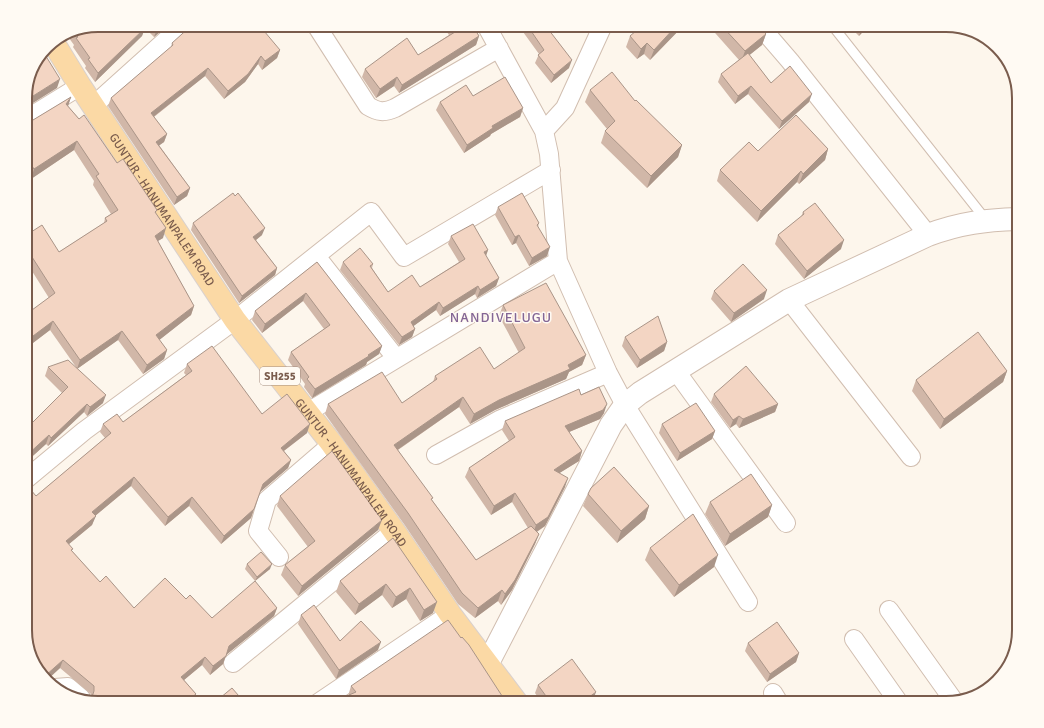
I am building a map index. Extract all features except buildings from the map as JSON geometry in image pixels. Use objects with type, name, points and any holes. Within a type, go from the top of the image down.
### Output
[{"type":"main road","name":"GUNTUR - HANUMANPALEM ROAD","points":[[56,47],[93,106],[235,320],[332,444],[394,531],[450,614],[511,696]]},
{"type":"street","points":[[93,106],[175,32]]},
{"type":"street","points":[[320,32],[368,106],[376,111],[386,112],[499,48]]},
{"type":"street","points":[[490,32],[544,131],[548,144],[551,170],[558,261],[608,373],[625,405],[748,602]]},
{"type":"street","points":[[544,131],[565,108],[600,32]]},
{"type":"street","points":[[765,32],[790,61],[928,235]]},
{"type":"street","points":[[32,116],[80,86]]},
{"type":"street","points":[[32,474],[84,431],[235,320],[371,212],[404,256],[551,170]]},
{"type":"street","points":[[488,663],[611,424],[625,405],[789,300],[946,228],[986,220],[1012,219]]},
{"type":"street","points":[[316,256],[396,358]]},
{"type":"street","points":[[308,412],[558,261]]},
{"type":"street","points":[[789,300],[911,457]]},
{"type":"street","points":[[676,371],[786,523]]},
{"type":"street","points":[[436,455],[499,420],[608,373]]},
{"type":"street","points":[[279,557],[258,531],[266,500],[332,444]]},
{"type":"street","points":[[233,663],[394,531]]},
{"type":"street","points":[[889,610],[950,695]]},
{"type":"street","points":[[328,696],[450,614]]},
{"type":"street","points":[[854,639],[894,696]]},
{"type":"lane","points":[[838,32],[986,220]]},
{"type":"district","name":"NANDIVELUGU","points":[[501,317]]}]
